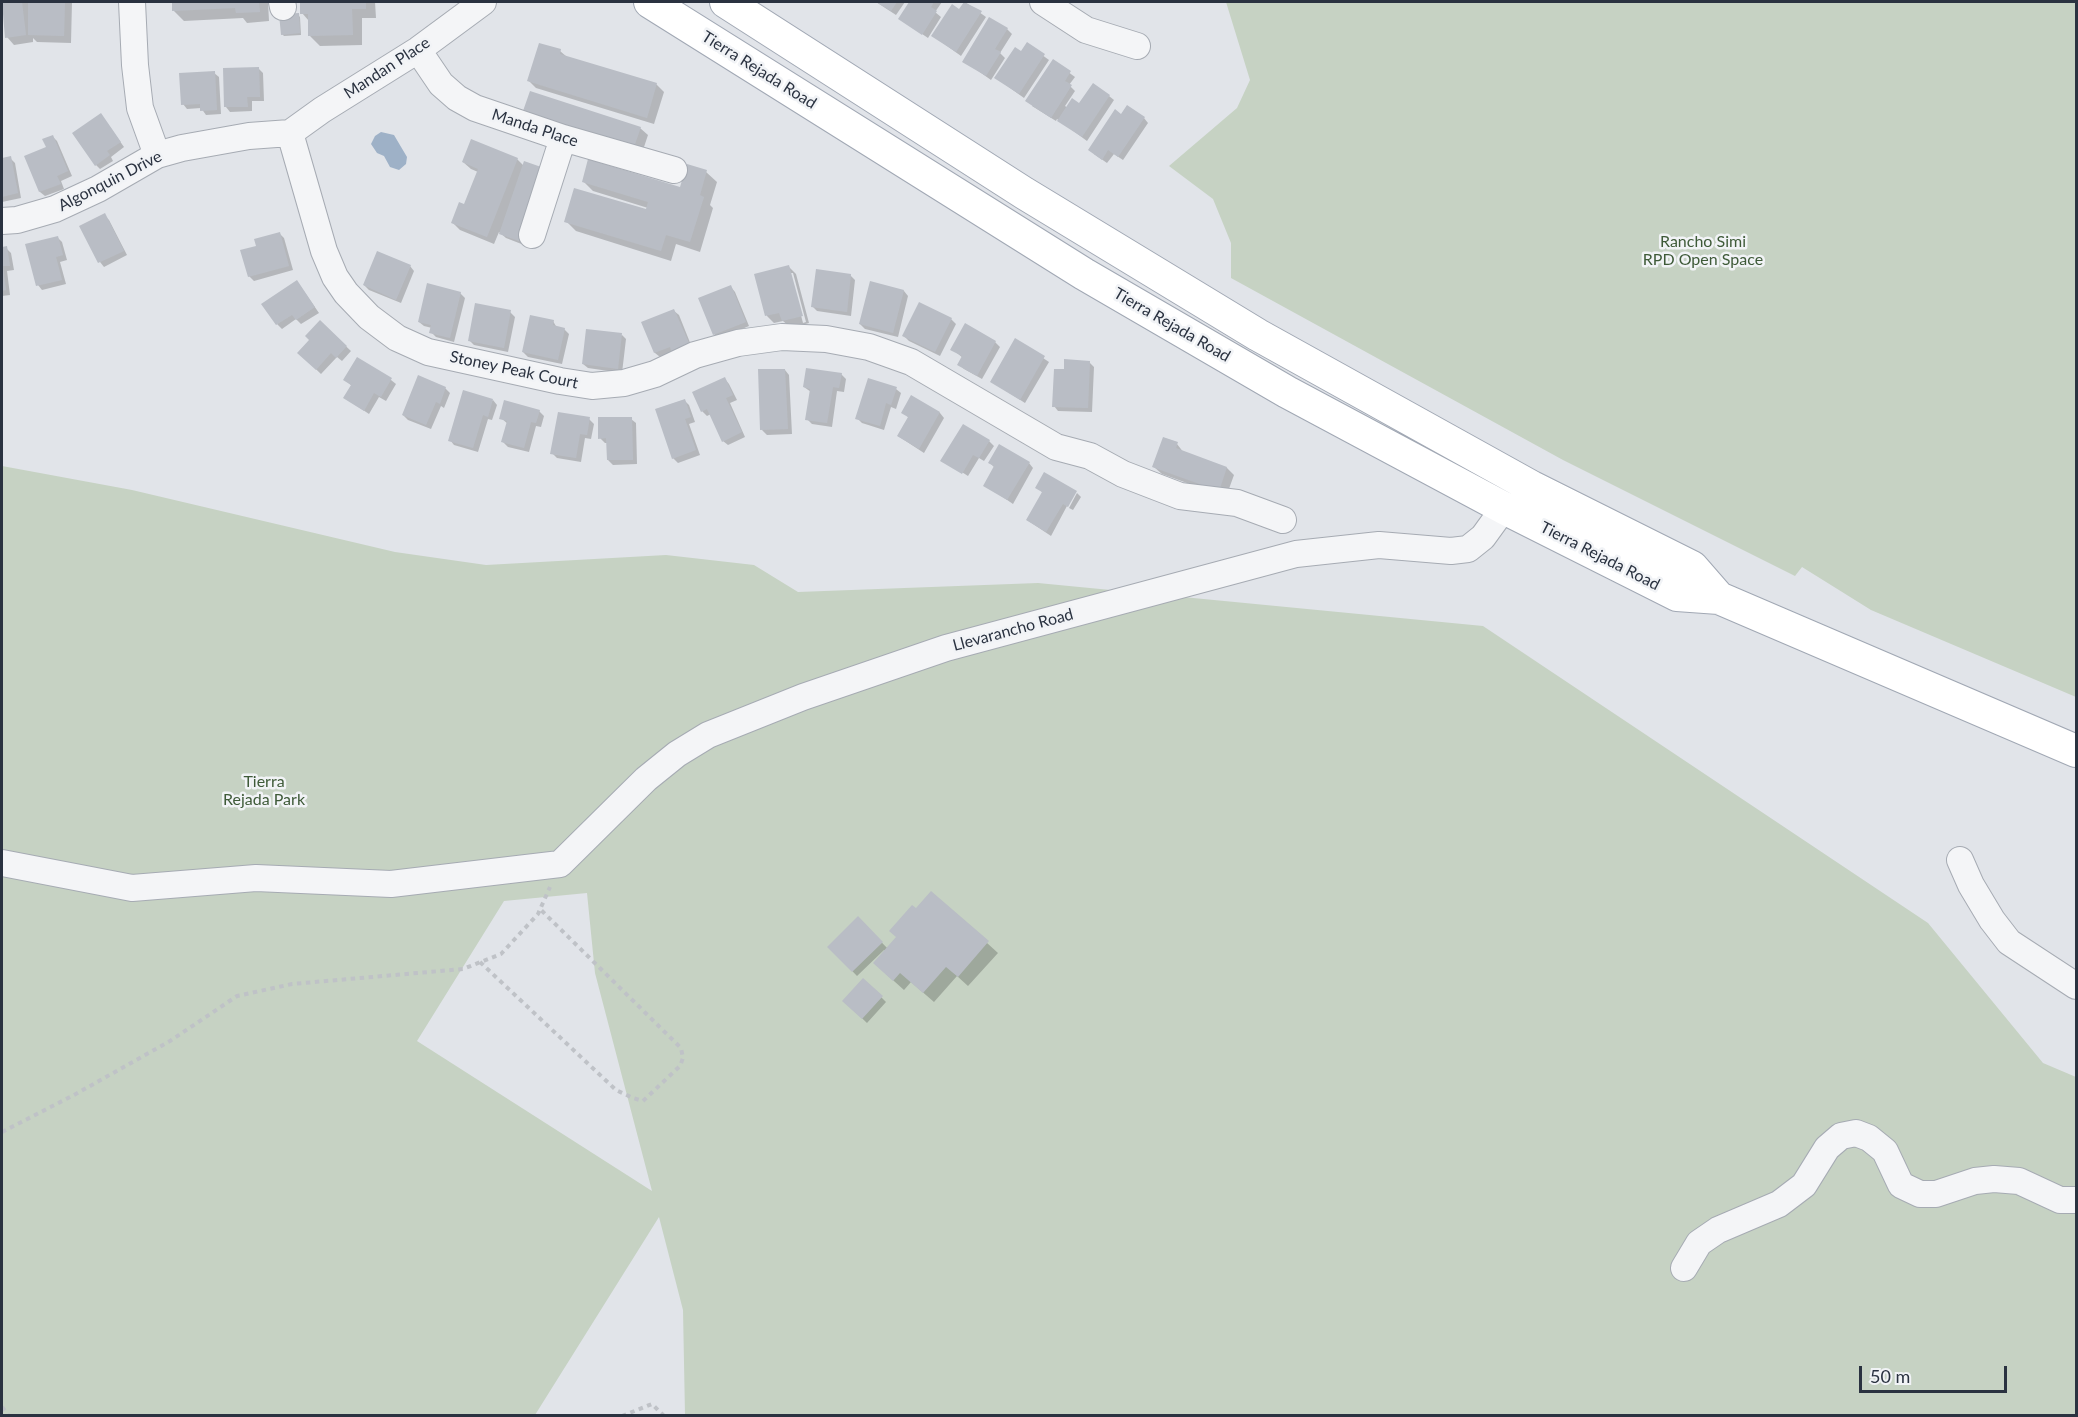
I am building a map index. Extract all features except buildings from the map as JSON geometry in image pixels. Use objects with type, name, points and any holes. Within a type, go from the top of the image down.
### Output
[{"type":"main road","name":"Tierra Rejada Road","points":[[650,2],[1084,274],[1287,392],[1504,508],[1677,595],[1719,598],[2076,751]]},
{"type":"main road","name":"Tierra Rejada Road","points":[[726,2],[1024,193],[1258,335],[1532,487],[1692,567],[1719,598]]},
{"type":"street","points":[[132,2],[140,108],[157,155]]},
{"type":"street","name":"Mandan Place","points":[[290,133],[321,110],[418,50],[483,2]]},
{"type":"street","points":[[1043,2],[1086,30],[1137,46]]},
{"type":"street","name":"Manda Place","points":[[418,50],[441,84],[457,98],[475,108],[563,138],[674,170]]},
{"type":"street","name":"Algonquin Drive","points":[[2,221],[55,209],[98,189],[157,155],[249,136],[290,133]]},
{"type":"street","name":"Stoney Peak Court","points":[[290,133],[324,251],[335,277],[346,293],[369,317],[397,338],[428,352],[592,386],[624,383],[655,374],[695,356],[738,343],[782,338],[826,339],[869,347],[911,362],[1056,447],[1090,456],[1123,474],[1180,496],[1237,503],[1283,520]]},
{"type":"street","points":[[532,235],[563,138]]},
{"type":"street","name":"Llevarancho Road","points":[[560,864],[646,779],[676,753],[708,735],[803,697],[946,648],[1296,554],[1379,545],[1451,551],[1468,549],[1483,537],[1504,508]]},
{"type":"street","points":[[1960,861],[1992,920],[2010,942],[2076,986]]},
{"type":"street","points":[[2,863],[132,888],[256,879],[391,884],[560,864]]},
{"type":"street","points":[[1684,1268],[1699,1243],[1718,1230],[1779,1204],[1804,1185],[1827,1148],[1841,1136],[1856,1133],[1869,1138],[1885,1151],[1901,1185],[1920,1194],[1936,1194],[1975,1181],[1994,1179],[2019,1181],[2060,1200],[2076,1200]]},
{"type":"path","points":[[2,1132],[170,1041],[237,996],[292,984],[463,969],[501,954],[538,914],[560,864]]},
{"type":"path","points":[[480,962],[616,1090],[643,1101],[680,1066],[683,1058],[681,1048],[540,909]]},
{"type":"path","points":[[622,1416],[652,1404],[664,1416]]},
{"type":"path","points":[[2,1407],[9,1416]]},
{"type":"green space","name":"Rancho Simi RPD Open Space","points":[[1226,2],[2076,2],[2076,697],[1871,610],[1802,567],[1795,576],[1563,460],[1231,278],[1231,243],[1213,199],[1169,166],[1237,108],[1250,80]]},
{"type":"green space","name":"Tierra Rejada Park","points":[[2,466],[132,490],[395,552],[486,565],[666,555],[754,565],[798,592],[1038,583],[1483,626],[1928,923],[2043,1063],[2076,1077],[2076,1415],[685,1415],[683,1310],[659,1217],[535,1415],[2,1415]],"holes":[[[587,893],[595,973],[652,1191],[417,1041],[504,901]]]},
{"type":"water","points":[[381,132],[394,135],[407,157],[406,164],[399,170],[390,167],[384,156],[377,153],[371,144],[375,136]]}]
